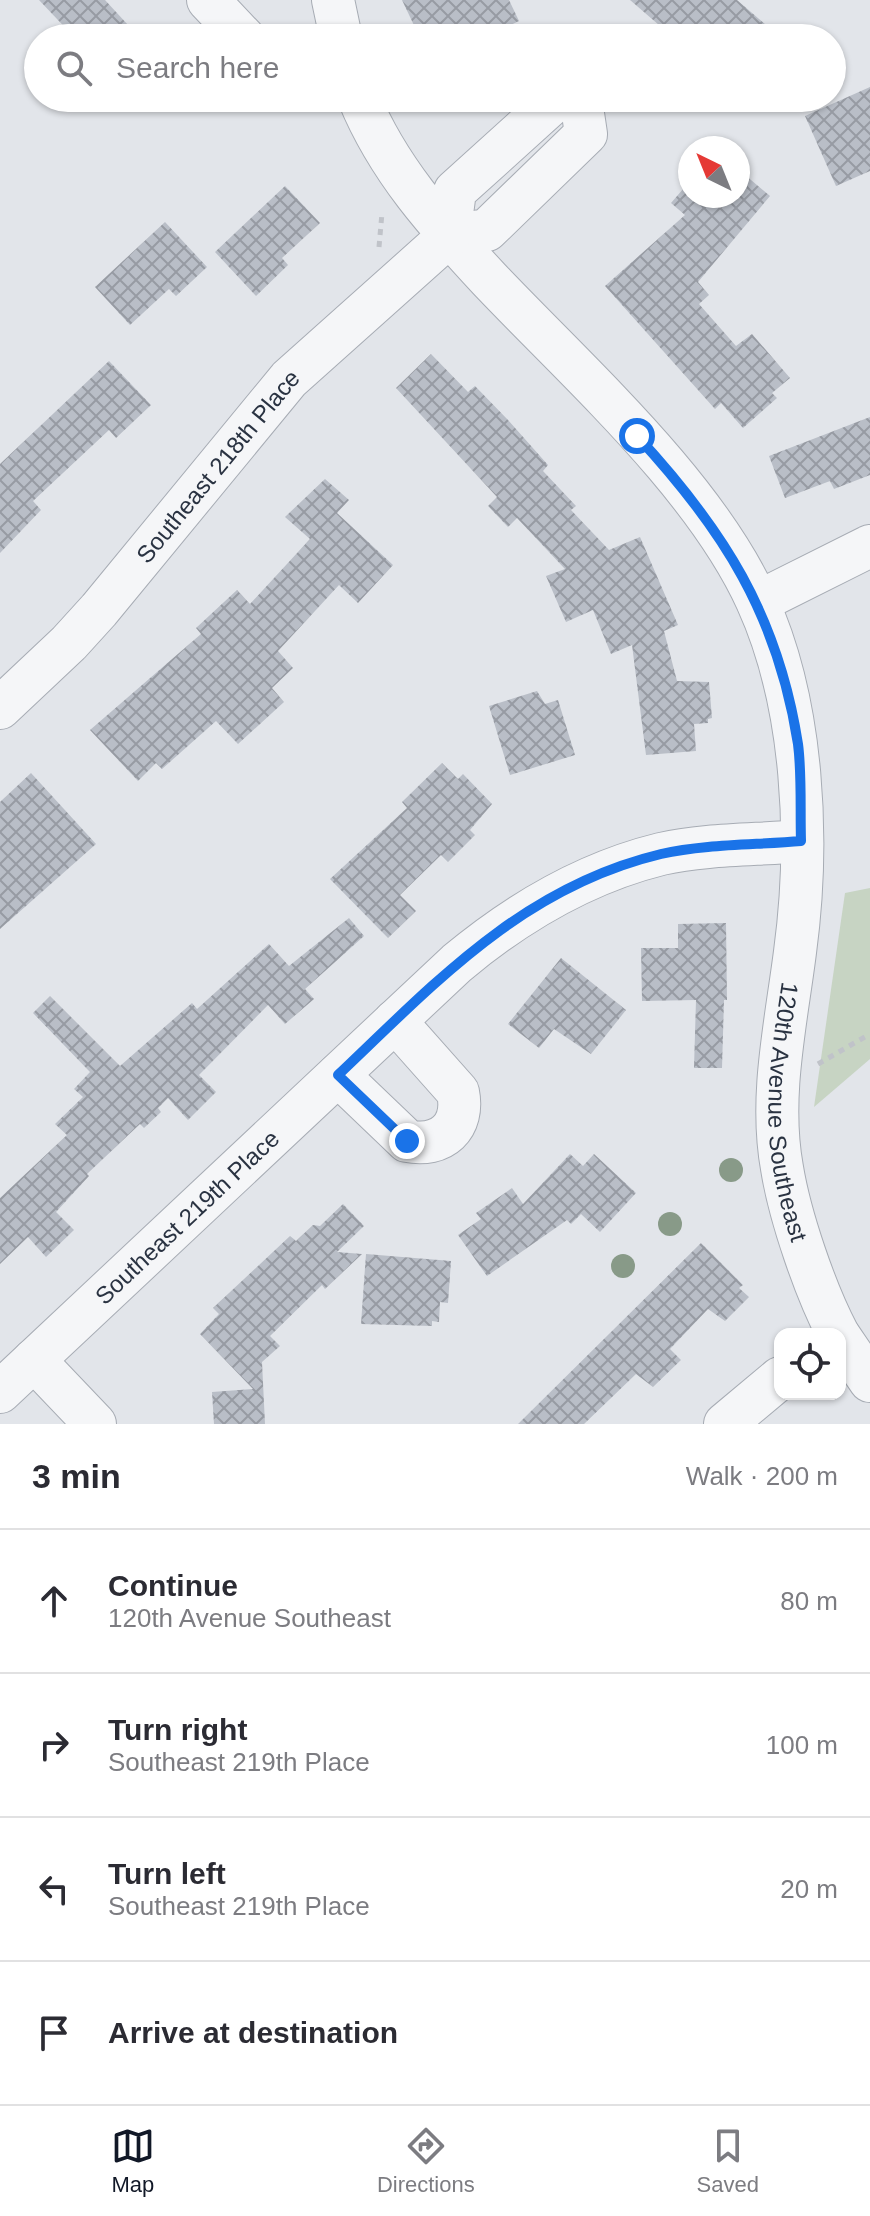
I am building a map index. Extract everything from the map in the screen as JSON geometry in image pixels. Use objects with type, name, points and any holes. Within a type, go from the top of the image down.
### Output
[{"type":"street","points":[[208,0],[231,24]]},
{"type":"street","points":[[333,0],[338,24]]},
{"type":"street","name":"120th Avenue Southeast","points":[[365,112],[373,132],[400,176],[449,236],[679,482],[723,539],[758,602],[780,671],[798,745],[801,841],[796,948],[781,1047],[781,1167],[796,1222],[834,1328]]},
{"type":"street","points":[[542,112],[455,191],[449,236],[487,230],[586,134],[583,112]]},
{"type":"street","name":"Southeast 218th Place","points":[[0,708],[99,610],[289,379],[449,236]]},
{"type":"street","points":[[758,602],[870,546]]},
{"type":"street","name":"Southeast 219th Place","points":[[0,1392],[395,1021],[500,927],[548,898],[590,879],[662,854],[801,841]]},
{"type":"street","points":[[338,1075],[407,1141],[437,1142],[449,1134],[458,1121],[461,1106],[458,1092],[395,1021]]},
{"type":"street","name":"120th Avenue Southeast","points":[[846,1348],[870,1381]]},
{"type":"street","points":[[34,1360],[95,1424]]},
{"type":"street","points":[[725,1424],[774,1383]]},
{"type":"path","points":[[780,1087],[870,1034]]},
{"type":"green space","points":[[870,888],[870,1059],[814,1107],[845,893]]},
{"type":"building","points":[[39,0],[105,0],[127,24],[62,24]]},
{"type":"building","points":[[402,0],[509,0],[519,21],[513,24],[413,24]]},
{"type":"building","points":[[630,0],[737,0],[765,24],[658,24]]},
{"type":"building","points":[[870,87],[870,171],[836,186],[805,116],[814,112],[846,112],[846,98]]},
{"type":"building","points":[[750,179],[770,196],[698,282],[709,295],[699,304],[736,346],[752,334],[790,378],[772,393],[777,398],[743,428],[721,403],[715,409],[605,286],[685,215],[671,203],[678,195],[678,208],[750,208]]},
{"type":"building","points":[[285,186],[320,223],[282,258],[288,265],[256,296],[215,252]]},
{"type":"building","points":[[165,222],[207,267],[176,296],[169,289],[130,325],[95,287]]},
{"type":"building","points":[[431,354],[468,392],[475,386],[508,420],[548,465],[543,471],[576,506],[571,510],[609,550],[640,537],[678,625],[664,631],[677,681],[709,682],[712,718],[708,719],[708,723],[694,724],[696,751],[646,755],[632,645],[611,654],[593,610],[566,622],[546,576],[565,569],[517,518],[508,527],[488,506],[497,497],[396,388]]},
{"type":"building","points":[[109,361],[151,405],[116,438],[109,430],[33,501],[41,510],[0,553],[0,464]]},
{"type":"building","points":[[870,417],[870,475],[834,489],[830,481],[785,498],[769,456]]},
{"type":"building","points":[[325,479],[349,500],[337,513],[393,565],[358,603],[339,585],[278,651],[293,668],[272,688],[284,702],[238,744],[216,721],[162,769],[156,763],[138,781],[90,730],[201,634],[196,628],[237,590],[250,604],[310,539],[285,517]]},
{"type":"building","points":[[537,691],[545,704],[558,700],[575,755],[510,775],[489,706]]},
{"type":"building","points":[[442,763],[458,779],[463,774],[492,804],[470,830],[475,835],[448,862],[441,855],[400,895],[416,911],[388,938],[330,879],[407,808],[402,802]]},
{"type":"building","points":[[31,773],[96,844],[0,929],[0,802]]},
{"type":"building","points":[[349,918],[364,936],[305,989],[314,999],[285,1024],[268,1005],[199,1075],[216,1092],[188,1120],[168,1098],[158,1108],[161,1112],[144,1128],[140,1124],[87,1174],[89,1176],[56,1212],[74,1230],[46,1257],[28,1237],[0,1264],[0,1198],[67,1135],[55,1124],[83,1097],[74,1089],[90,1072],[33,1013],[50,996],[120,1066],[192,1003],[197,1009],[269,944],[289,966]]},
{"type":"building","points":[[726,923],[727,1000],[724,1000],[722,1068],[694,1068],[696,1000],[642,1001],[641,948],[678,948],[678,924]]},
{"type":"building","points":[[561,958],[626,1010],[591,1054],[554,1029],[539,1048],[508,1024]]},
{"type":"building","points":[[570,1154],[583,1166],[594,1154],[636,1193],[600,1232],[581,1214],[571,1224],[567,1220],[487,1276],[458,1235],[481,1219],[476,1213],[512,1188],[523,1204]]},
{"type":"building","points":[[343,1204],[364,1226],[337,1252],[362,1254],[325,1289],[322,1285],[270,1336],[280,1346],[262,1362],[265,1424],[214,1424],[212,1392],[253,1389],[200,1334],[219,1314],[213,1308],[290,1236],[296,1241],[313,1225],[320,1226]]},
{"type":"building","points":[[701,1243],[743,1285],[739,1288],[749,1297],[725,1321],[708,1309],[670,1349],[681,1360],[653,1387],[636,1374],[584,1424],[518,1424]]},
{"type":"building","points":[[366,1254],[451,1261],[448,1303],[440,1302],[439,1322],[432,1321],[432,1326],[361,1324]]},
{"type":"route","points":[[407,1141],[395,1133],[338,1075],[457,963],[500,927],[548,898],[604,873],[662,854],[801,841],[798,745],[780,671],[758,602],[723,539],[679,482],[637,436]]}]
